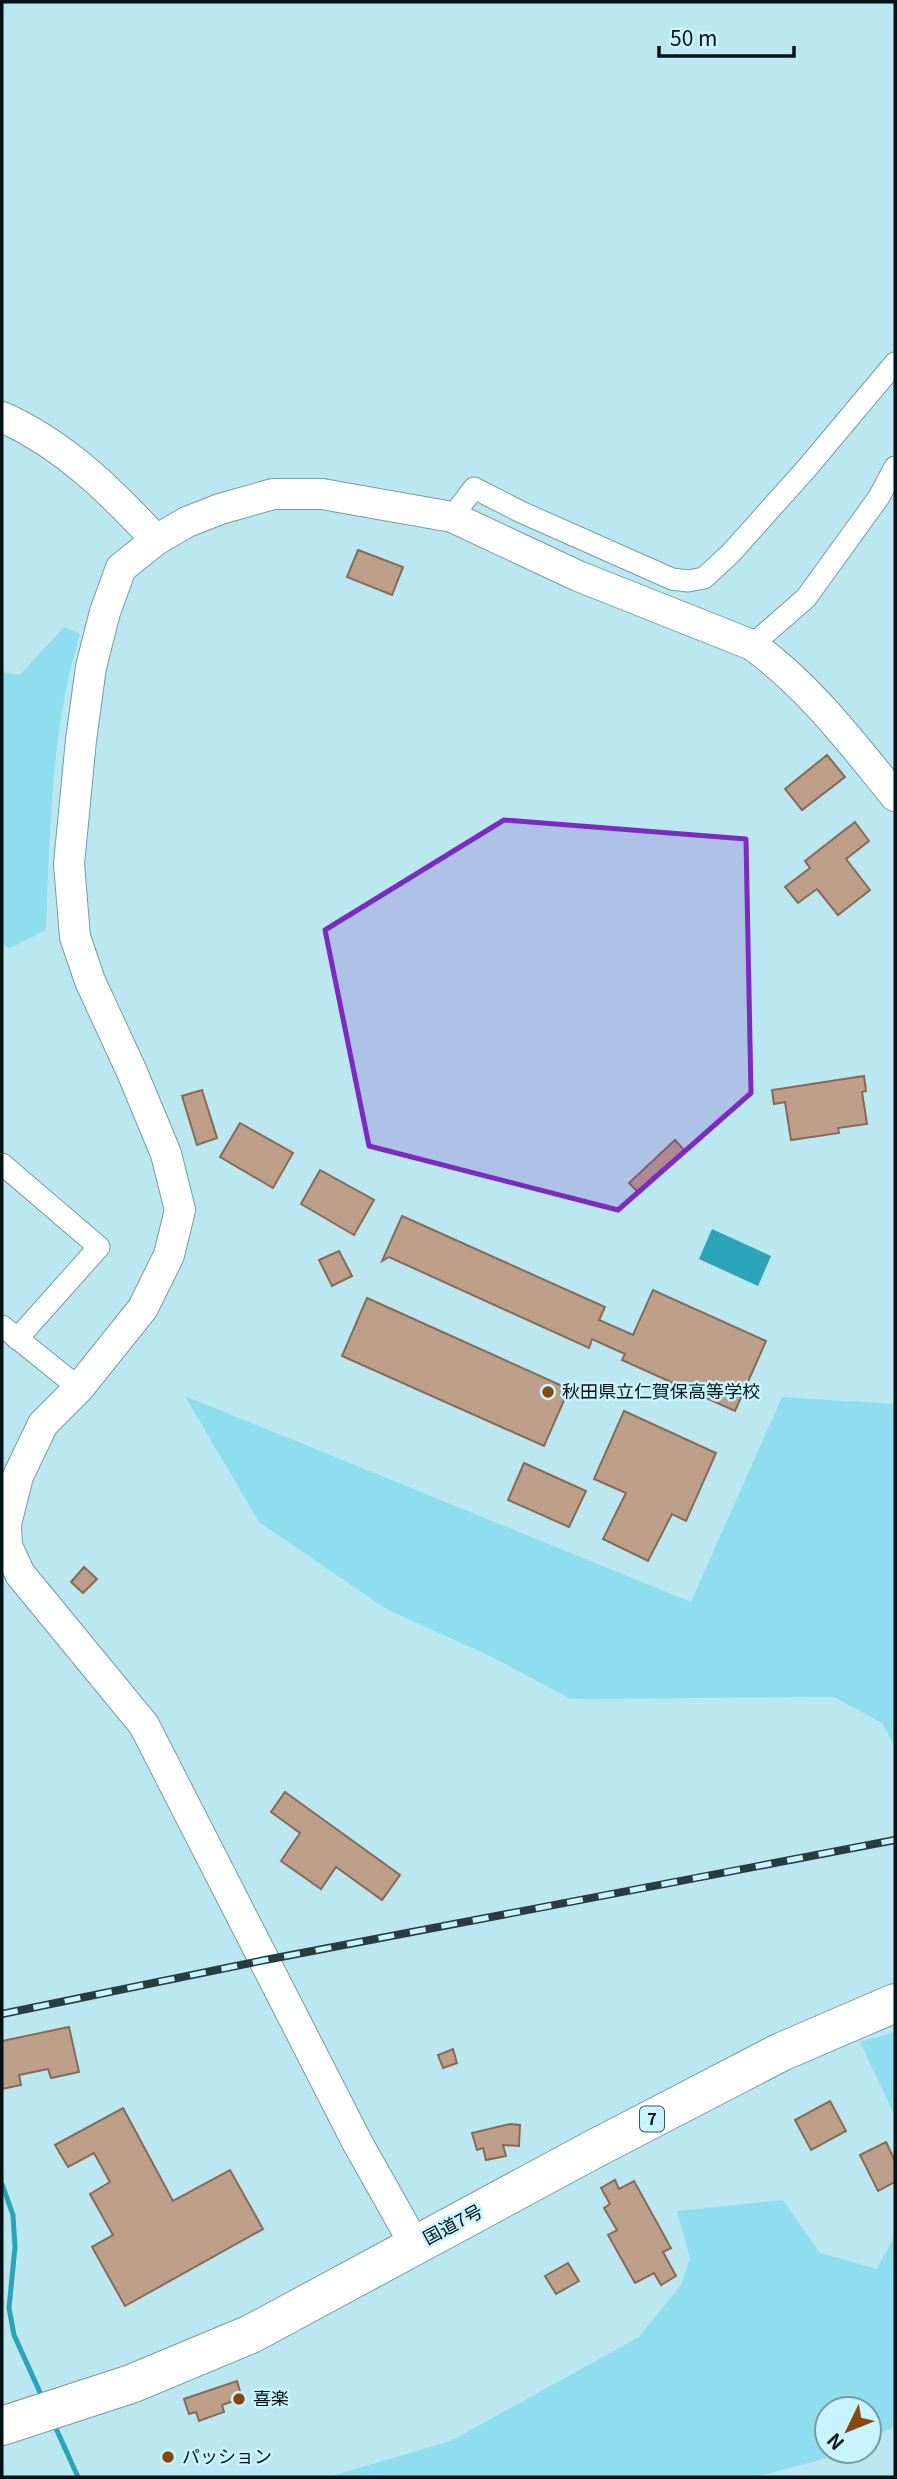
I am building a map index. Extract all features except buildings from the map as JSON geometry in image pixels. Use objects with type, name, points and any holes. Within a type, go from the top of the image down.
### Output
[{"type":"highway","name":"国道7号","points":[[2,2427],[131,2384],[251,2334],[781,2052],[895,2003]]},
{"type":"street","points":[[452,517],[474,488],[521,512],[672,579],[688,581],[704,578],[731,553],[799,478],[895,363]]},
{"type":"street","points":[[2,417],[29,429],[64,453],[126,507],[156,540]]},
{"type":"street","points":[[752,645],[806,598],[871,508],[895,467]]},
{"type":"street","points":[[415,2245],[357,2142],[144,1725],[20,1574],[4,1545],[6,1524],[18,1476],[43,1424],[79,1388],[143,1308],[169,1255],[180,1210],[166,1154],[90,981],[75,937],[69,864],[90,679],[105,612],[121,568],[156,540],[187,522],[220,509],[273,494],[322,494],[452,517],[578,576],[752,645],[770,658],[845,734],[895,796]]},
{"type":"street","points":[[2,1164],[99,1247],[10,1332],[79,1388]]},
{"type":"highlighted area","points":[[504,820],[746,839],[751,1093],[618,1210],[369,1146],[325,930]]},
{"type":"shaded area","points":[[64,627],[80,634],[70,670],[58,743],[51,818],[46,930],[10,948],[2,944],[2,672],[20,675]]},
{"type":"shaded area","points":[[712,1229],[771,1256],[758,1286],[699,1259]]},
{"type":"shaded area","points":[[185,1396],[691,1602],[782,1397],[895,1404],[895,1747],[882,1723],[834,1697],[571,1699],[492,1657],[386,1609],[259,1522]]},
{"type":"shaded area","points":[[895,2032],[895,2116],[860,2042]]},
{"type":"shaded area","points":[[783,2200],[820,2253],[877,2269],[895,2235],[895,2427],[883,2432],[883,2395],[813,2395],[813,2462],[755,2477],[328,2477],[451,2441],[639,2337],[681,2285],[690,2258],[677,2211]]},
{"type":"waterway","points":[[2,2184],[13,2215],[15,2247],[9,2308],[14,2335],[43,2399]]},
{"type":"waterway","points":[[54,2424],[78,2477]]},
{"type":"railway","points":[[2,2014],[265,1960],[895,1840]]},
{"type":"place","name":"秋田県立仁賀保高等学校","points":[[548,1392]]},
{"type":"place","name":"喜楽","points":[[239,2399]]},
{"type":"place","name":"パッション","points":[[168,2457]]}]
